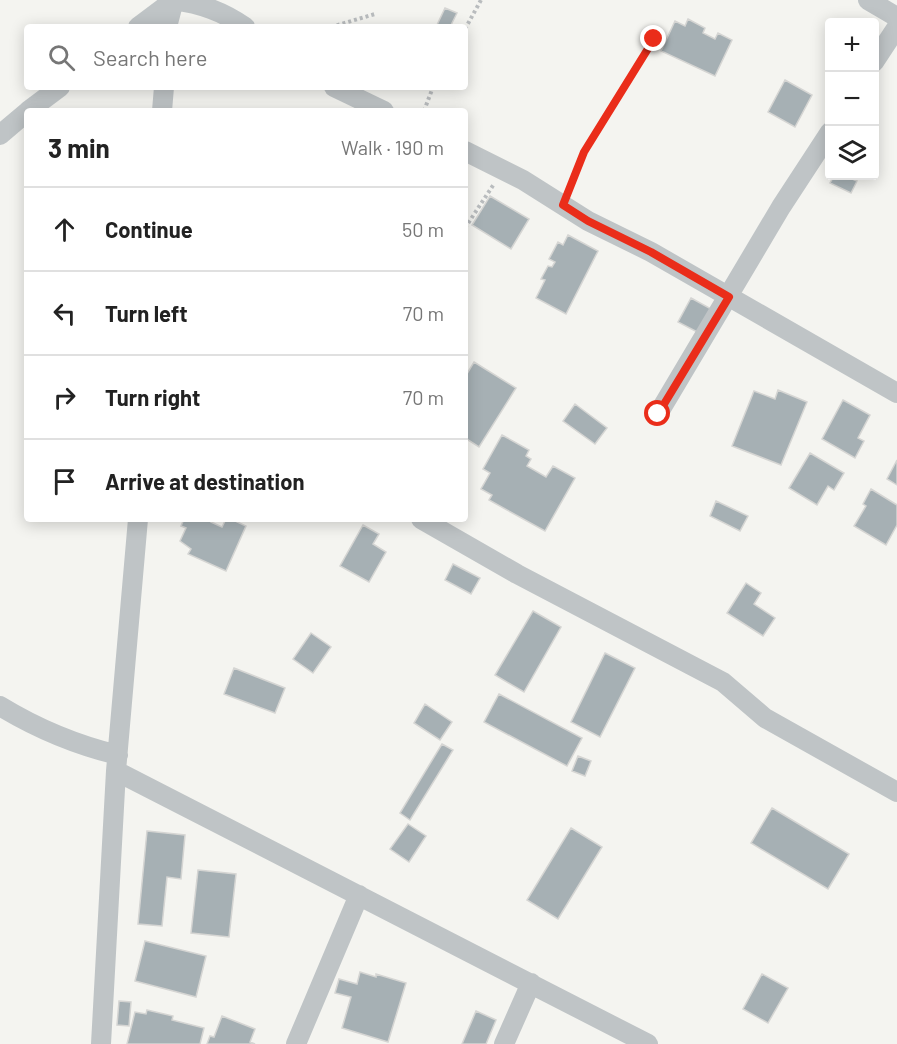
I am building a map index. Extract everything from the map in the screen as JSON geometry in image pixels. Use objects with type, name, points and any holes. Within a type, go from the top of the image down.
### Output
[{"type":"street","points":[[142,24],[174,0],[200,4],[241,24]]},
{"type":"street","points":[[168,24],[174,0]]},
{"type":"street","points":[[868,0],[897,17]]},
{"type":"street","points":[[879,54],[897,27]]},
{"type":"street","points":[[33,108],[56,90]]},
{"type":"street","points":[[162,108],[164,90]]},
{"type":"street","points":[[340,90],[378,108]]},
{"type":"street","points":[[0,135],[24,115]]},
{"type":"street","points":[[658,414],[781,207],[825,140]]},
{"type":"street","points":[[468,153],[524,180],[588,221],[651,252],[897,393]]},
{"type":"street","points":[[101,1044],[117,763],[138,522]]},
{"type":"street","points":[[426,522],[517,574],[723,682],[765,718],[897,792]]},
{"type":"street","points":[[0,706],[32,724],[90,748],[359,895],[648,1044]]},
{"type":"street","points":[[296,1044],[359,895]]},
{"type":"street","points":[[504,1044],[531,983]]},
{"type":"path","points":[[468,24],[481,0]]},
{"type":"path","points":[[341,24],[375,14]]},
{"type":"path","points":[[563,205],[584,152],[654,39]]},
{"type":"path","points":[[425,108],[432,90]]},
{"type":"path","points":[[468,223],[502,170]]},
{"type":"building","points":[[445,8],[457,13],[452,24],[437,24]]},
{"type":"building","points":[[688,19],[705,28],[703,33],[715,39],[718,33],[732,40],[715,76],[661,51],[675,21],[685,26]]},
{"type":"building","points":[[785,80],[812,95],[795,127],[768,112]]},
{"type":"building","points":[[832,180],[857,181],[851,193],[830,183]]},
{"type":"building","points":[[490,196],[529,219],[511,249],[472,225]]},
{"type":"building","points":[[568,235],[598,251],[566,314],[536,298],[545,280],[541,279],[548,266],[552,267],[555,262],[549,259],[558,242],[563,245]]},
{"type":"building","points":[[691,298],[713,310],[701,334],[678,322]]},
{"type":"building","points":[[474,362],[516,388],[479,447],[468,440],[468,372]]},
{"type":"building","points":[[778,390],[807,402],[781,465],[732,446],[754,391],[775,399]]},
{"type":"building","points":[[843,400],[870,415],[858,438],[864,441],[855,458],[822,439]]},
{"type":"building","points":[[575,404],[607,428],[595,444],[563,421]]},
{"type":"building","points":[[502,435],[529,450],[526,456],[531,459],[527,466],[546,477],[553,466],[575,478],[545,531],[489,500],[492,495],[481,489],[490,473],[483,469]]},
{"type":"building","points":[[810,453],[844,473],[834,490],[828,486],[817,505],[789,488]]},
{"type":"building","points":[[897,460],[897,485],[887,479]]},
{"type":"building","points":[[871,489],[897,505],[897,525],[886,545],[854,526],[866,506],[863,504]]},
{"type":"building","points":[[716,501],[748,516],[740,531],[710,516]]},
{"type":"building","points":[[183,522],[211,522],[222,527],[224,522],[237,522],[246,526],[226,571],[188,554],[191,549],[180,541],[186,528],[181,526]]},
{"type":"building","points":[[363,525],[379,534],[373,544],[386,552],[369,582],[340,566]]},
{"type":"building","points":[[453,564],[480,578],[471,594],[445,580]]},
{"type":"building","points":[[746,583],[761,593],[754,604],[775,618],[763,636],[727,613]]},
{"type":"building","points":[[533,611],[561,627],[524,692],[495,675]]},
{"type":"building","points":[[311,633],[331,647],[313,673],[293,659]]},
{"type":"building","points":[[605,653],[635,668],[600,737],[571,722]]},
{"type":"building","points":[[234,668],[285,688],[275,713],[224,694]]},
{"type":"building","points":[[499,694],[582,738],[567,766],[484,722]]},
{"type":"building","points":[[425,704],[452,722],[440,740],[414,723]]},
{"type":"building","points":[[442,744],[453,750],[410,820],[400,813]]},
{"type":"building","points":[[578,756],[591,761],[585,776],[572,771]]},
{"type":"building","points":[[772,808],[849,854],[828,889],[751,843]]},
{"type":"building","points":[[408,824],[426,836],[409,862],[390,849]]},
{"type":"building","points":[[571,828],[602,847],[558,919],[527,900]]},
{"type":"building","points":[[147,831],[185,835],[181,879],[167,877],[162,926],[138,924]]},
{"type":"building","points":[[198,870],[236,874],[229,937],[191,933]]},
{"type":"building","points":[[145,941],[206,956],[196,997],[135,981]]},
{"type":"building","points":[[360,972],[406,983],[388,1042],[342,1028],[351,997],[335,993],[339,979],[357,984]]},
{"type":"building","points":[[762,974],[788,988],[768,1023],[743,1009]]},
{"type":"building","points":[[119,1001],[131,1002],[129,1026],[117,1025]]},
{"type":"building","points":[[147,1010],[173,1016],[172,1020],[204,1028],[200,1044],[127,1044],[135,1012],[146,1014]]},
{"type":"building","points":[[476,1011],[496,1020],[486,1044],[462,1044]]},
{"type":"building","points":[[222,1016],[255,1029],[250,1042],[255,1044],[207,1044],[210,1036],[214,1037]]},
{"type":"route","points":[[654,39],[584,152],[563,205],[588,221],[651,252],[729,297],[658,414]]}]
